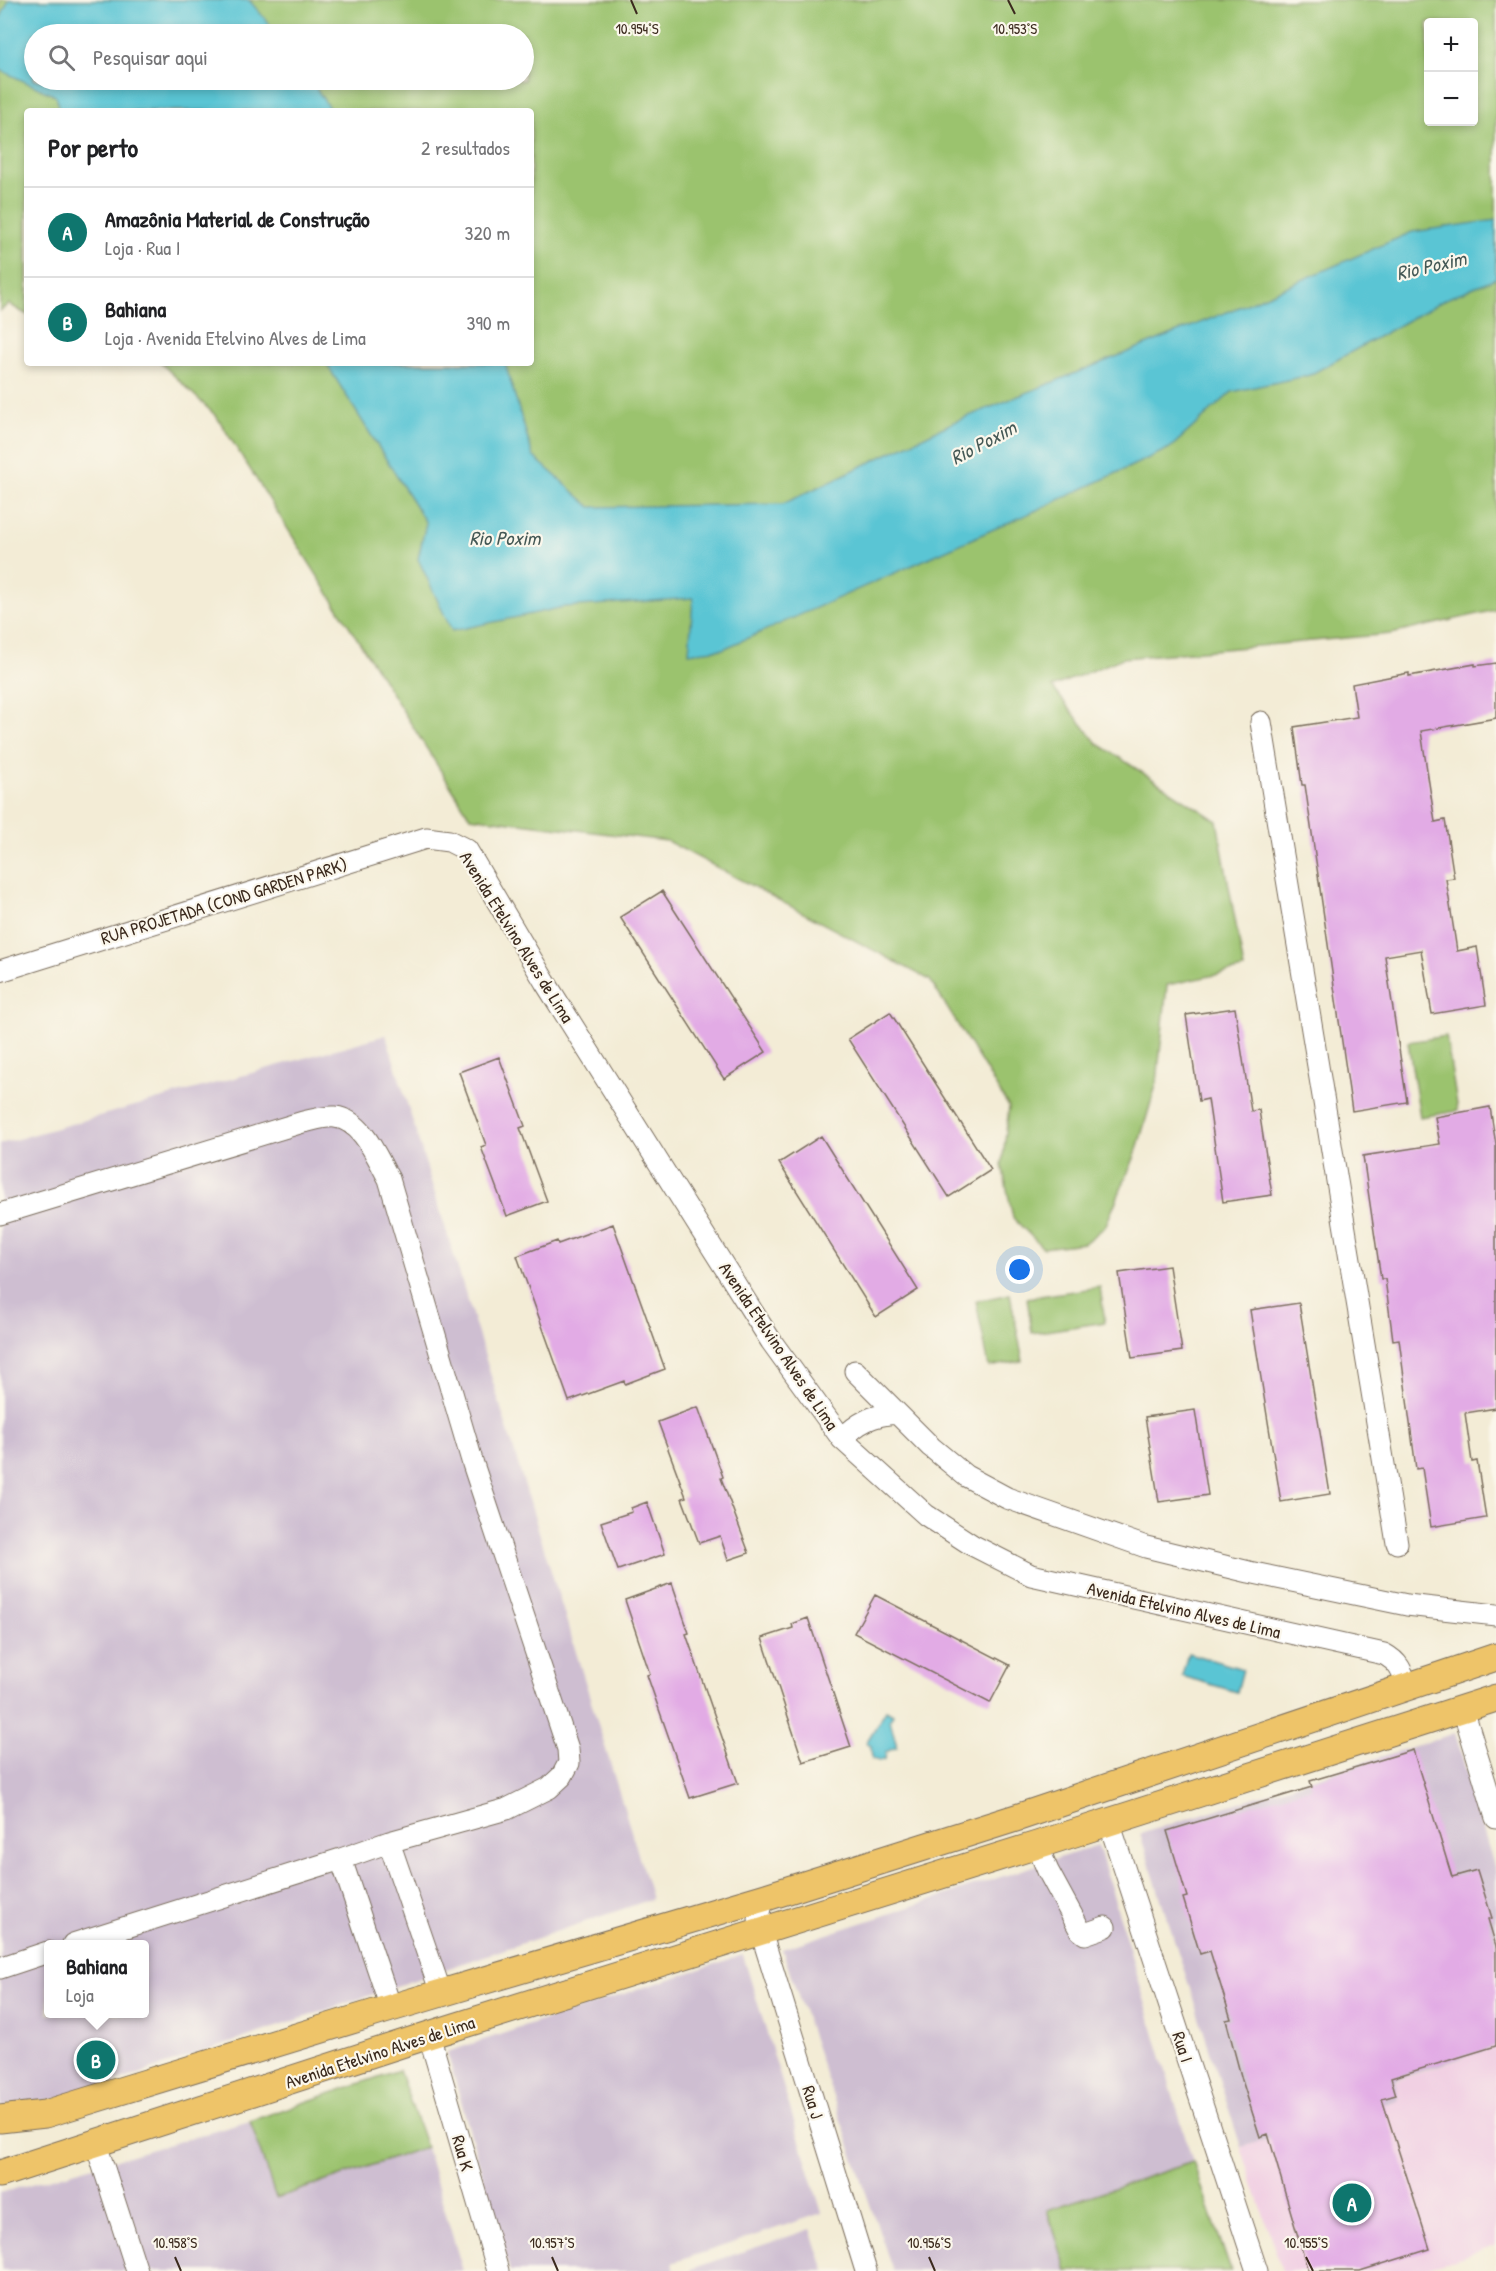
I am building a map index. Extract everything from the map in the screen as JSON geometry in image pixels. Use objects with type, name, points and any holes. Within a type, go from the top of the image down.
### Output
[{"type":"main road","name":"Avenida Etelvino Alves de Lima","points":[[0,2119],[45,2114],[391,2008],[763,1898],[1019,1817],[1496,1657]]},
{"type":"main road","name":"Avenida Etelvino Alves de Lima","points":[[0,2174],[429,2035],[1037,1845],[1496,1698]]},
{"type":"street","points":[[1261,722],[1397,1543]]},
{"type":"street","name":"RUA PROJETADA (COND GARDEN PARK)","points":[[0,971],[426,838],[449,841]]},
{"type":"street","name":"Avenida Etelvino Alves de Lima","points":[[449,841],[466,850],[545,982],[771,1341],[842,1439],[926,1515],[972,1545],[1031,1575],[1384,1654],[1394,1659],[1400,1667],[1407,1686]]},
{"type":"street","points":[[0,1214],[303,1122],[335,1117],[351,1122],[369,1143],[389,1179],[473,1464],[568,1749],[569,1763],[562,1776],[549,1788],[507,1809],[389,1842],[86,1940]]},
{"type":"street","points":[[855,1371],[896,1413],[966,1476],[997,1492],[1146,1547],[1249,1572],[1407,1605],[1496,1615]]},
{"type":"street","points":[[842,1439],[866,1419],[879,1414],[896,1413]]},
{"type":"street","points":[[1463,1709],[1496,1818]]},
{"type":"street","name":"Rua I","points":[[1109,1822],[1257,2271]]},
{"type":"street","points":[[389,1842],[441,1993]]},
{"type":"street","points":[[1037,1845],[1048,1871],[1080,1930],[1085,1934],[1105,1927]]},
{"type":"street","points":[[341,1859],[391,2008]]},
{"type":"street","points":[[761,1932],[759,1918],[763,1898]]},
{"type":"street","name":"Rua J","points":[[761,1932],[866,2271]]},
{"type":"street","points":[[0,1968],[44,1953]]},
{"type":"street","name":"Rua K","points":[[429,2035],[498,2271]]},
{"type":"street","points":[[96,2144],[137,2271]]},
{"type":"shaded area","points":[[386,1035],[652,1899],[74,2096],[0,2108],[0,1144]]},
{"type":"shaded area","points":[[1455,1733],[1496,1873],[1496,2047],[1395,2080],[1398,2100],[1241,2147],[1140,1834]]},
{"type":"shaded area","points":[[1098,1845],[1193,2162],[1048,2210],[1067,2271],[893,2271],[782,1949]]},
{"type":"shaded area","points":[[743,1955],[822,2213],[672,2263],[674,2271],[510,2271],[447,2052]]},
{"type":"shaded area","points":[[1496,2047],[1496,2246],[1417,2271],[1282,2271],[1241,2147],[1398,2100],[1395,2081]]},
{"type":"shaded area","points":[[250,2121],[276,2198],[426,2147],[463,2271],[1,2271],[0,2193]]},
{"type":"shaded area","points":[[811,2229],[825,2271],[691,2271],[691,2269]]},
{"type":"green space","points":[[0,0],[1496,0],[1496,610],[1391,634],[1123,658],[1052,687],[1097,743],[1217,821],[1244,969],[1167,985],[1157,1082],[1135,1156],[1105,1227],[1084,1243],[1043,1248],[1013,1218],[1002,1165],[1009,1107],[930,980],[667,841],[470,817],[217,417],[164,366],[534,366],[534,108],[24,108],[24,313],[9,304],[0,311]]},
{"type":"green space","points":[[1446,1036],[1458,1111],[1420,1117],[1408,1042]]},
{"type":"green space","points":[[1100,1287],[1105,1322],[1032,1333],[1027,1298]]},
{"type":"green space","points":[[1010,1294],[1023,1361],[989,1367],[976,1301]]},
{"type":"green space","points":[[399,2070],[426,2147],[276,2198],[250,2121]]},
{"type":"green space","points":[[1193,2162],[1231,2271],[1067,2271],[1047,2210]]},
{"type":"water","points":[[9,0],[249,0],[269,24],[24,24],[24,81],[0,70],[0,19]]},
{"type":"water","points":[[43,90],[317,90],[329,108],[59,108],[56,96]]},
{"type":"water","name":"Rio Poxim","points":[[1496,220],[1496,278],[1446,299],[1310,375],[1232,392],[1170,448],[1046,506],[723,649],[689,653],[693,598],[564,607],[452,631],[418,559],[426,523],[328,366],[506,366],[533,456],[591,507],[783,504],[954,422],[1247,304],[1412,232]]},
{"type":"water","points":[[1188,1653],[1243,1669],[1237,1692],[1182,1676]]},
{"type":"water","points":[[886,1710],[893,1714],[890,1720],[897,1747],[886,1752],[885,1759],[879,1761],[872,1759],[871,1746],[866,1743]]},
{"type":"building","points":[[1496,663],[1496,718],[1421,731],[1435,822],[1445,820],[1454,878],[1446,879],[1457,951],[1477,947],[1486,1005],[1432,1014],[1421,950],[1385,956],[1407,1102],[1352,1111],[1305,785],[1302,785],[1294,727],[1357,717],[1352,684],[1409,673],[1409,676],[1475,664],[1475,666]]},
{"type":"building","points":[[662,891],[766,1052],[724,1079],[620,917]]},
{"type":"building","points":[[1235,1008],[1251,1111],[1259,1110],[1272,1195],[1223,1202],[1208,1099],[1199,1101],[1186,1015]]},
{"type":"building","points":[[890,1012],[991,1170],[949,1197],[848,1039]]},
{"type":"building","points":[[499,1057],[525,1126],[520,1128],[547,1201],[507,1216],[481,1147],[486,1145],[459,1072]]},
{"type":"building","points":[[1490,1107],[1496,1145],[1496,1408],[1465,1413],[1472,1462],[1477,1461],[1486,1518],[1431,1527],[1422,1468],[1416,1469],[1399,1339],[1393,1340],[1385,1279],[1381,1279],[1363,1156],[1440,1144],[1435,1117]]},
{"type":"building","points":[[821,1136],[918,1290],[876,1317],[779,1163]]},
{"type":"building","points":[[613,1224],[665,1369],[569,1401],[517,1256]]},
{"type":"building","points":[[1169,1266],[1182,1351],[1132,1358],[1119,1273]]},
{"type":"building","points":[[1299,1303],[1330,1494],[1281,1502],[1250,1310]]},
{"type":"building","points":[[698,1407],[749,1553],[728,1560],[720,1536],[699,1543],[682,1498],[686,1497],[658,1422]]},
{"type":"building","points":[[1195,1410],[1208,1495],[1159,1502],[1145,1417]]},
{"type":"building","points":[[647,1502],[665,1554],[618,1570],[601,1522],[632,1512],[631,1508]]},
{"type":"building","points":[[672,1583],[689,1633],[686,1634],[738,1783],[690,1798],[647,1675],[650,1674],[625,1600]]},
{"type":"building","points":[[875,1595],[1010,1665],[990,1703],[854,1633]]},
{"type":"building","points":[[808,1618],[851,1747],[803,1762],[762,1638],[793,1628],[792,1624]]},
{"type":"building","points":[[1413,1750],[1452,1877],[1477,1870],[1492,1918],[1488,1919],[1496,1946],[1496,2046],[1391,2078],[1396,2095],[1382,2099],[1430,2249],[1360,2271],[1308,2271],[1268,2134],[1260,2137],[1242,2080],[1226,2020],[1231,2019],[1210,1951],[1200,1954],[1183,1898],[1187,1897],[1167,1831],[1312,1787],[1310,1781]]},
{"type":"place","name":"Bahiana","points":[[96,2060]]},
{"type":"place","name":"Amazônia Material de Construção","points":[[1352,2203]]}]
